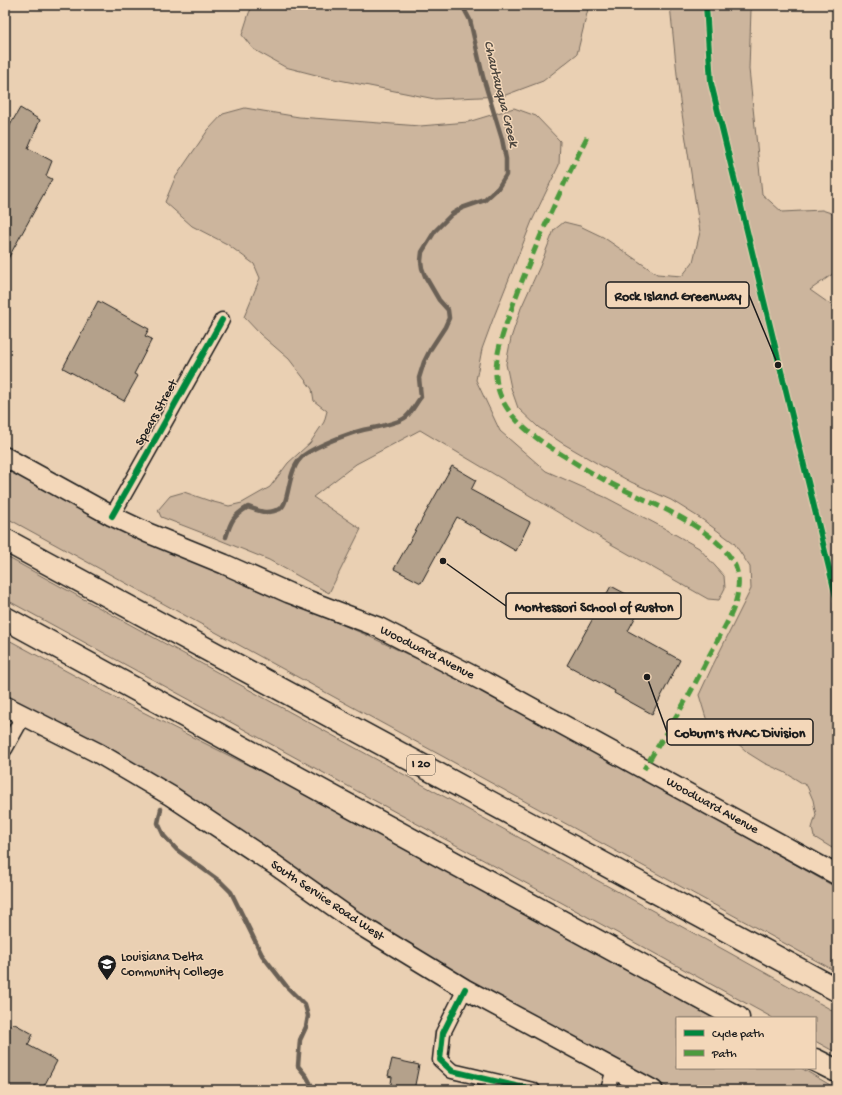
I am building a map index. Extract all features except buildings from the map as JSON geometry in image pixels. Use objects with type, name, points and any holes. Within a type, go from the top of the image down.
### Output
[{"type":"highway","name":"I 20","points":[[5,540],[837,990]]},
{"type":"highway","points":[[5,618],[736,1017]]},
{"type":"highway","points":[[816,1060],[837,1071]]},
{"type":"main road","name":"Woodward Avenue","points":[[5,457],[112,516],[148,533],[224,564],[289,594],[378,627],[485,682],[837,875]]},
{"type":"main road","name":"South Service Road West","points":[[5,706],[98,753],[171,796],[275,865],[360,925],[465,989],[653,1090]]},
{"type":"street","name":"Spears Street","points":[[112,516],[222,320]]},
{"type":"street","points":[[5,749],[24,715]]},
{"type":"street","points":[[465,989],[444,1034],[440,1060],[452,1071],[533,1090]]},
{"type":"street","points":[[608,1090],[614,1069]]},
{"type":"shaded area","points":[[253,5],[589,5],[577,54],[543,81],[503,96],[435,99],[324,77],[285,67],[253,49],[242,35]]},
{"type":"shaded area","points":[[670,5],[752,5],[749,69],[762,194],[782,212],[822,210],[837,215],[837,271],[810,290],[837,309],[837,851],[814,837],[812,828],[816,815],[813,800],[807,786],[748,753],[731,737],[706,718],[699,695],[751,589],[750,567],[734,543],[703,520],[671,500],[631,482],[600,465],[538,427],[518,408],[511,388],[506,364],[511,338],[521,308],[554,230],[564,222],[580,226],[603,237],[657,274],[682,276],[693,262],[700,232],[679,94]]},
{"type":"shaded area","points":[[245,108],[299,117],[420,126],[468,122],[514,108],[536,116],[560,141],[559,165],[532,221],[493,319],[482,349],[476,380],[500,431],[546,471],[607,498],[699,548],[724,576],[725,588],[719,600],[708,599],[611,544],[420,430],[356,464],[313,497],[361,529],[329,593],[269,560],[161,517],[158,510],[170,496],[184,492],[229,506],[242,503],[270,487],[288,463],[310,443],[324,422],[327,411],[314,401],[312,389],[289,359],[260,334],[244,317],[260,278],[254,264],[227,244],[192,226],[165,202],[175,178],[208,130],[223,114]]},
{"type":"shaded area","points":[[5,467],[142,539],[364,634],[486,693],[601,755],[837,888],[837,972],[5,517]]},
{"type":"shaded area","points":[[5,556],[837,1013],[837,1053],[816,1042],[816,1017],[771,1017],[5,599]]},
{"type":"shaded area","points":[[5,638],[133,707],[317,800],[711,1017],[676,1017],[676,1069],[803,1069],[837,1090],[673,1090],[583,1041],[578,1042],[387,934],[156,777],[118,753],[5,695]]},
{"type":"waterway","name":"Chautauqua Creek","points":[[226,537],[233,519],[248,507],[267,512],[280,509],[286,499],[294,468],[304,455],[317,447],[341,437],[403,419],[410,413],[421,397],[419,378],[424,362],[449,318],[448,310],[439,300],[425,276],[421,261],[422,252],[435,231],[452,214],[462,208],[485,200],[498,188],[506,175],[506,159],[502,139],[483,77],[470,20],[462,5]]},
{"type":"waterway","name":"Chautauqua Creek","points":[[161,809],[158,823],[164,836],[177,850],[221,882],[231,892],[262,955],[287,987],[305,1005],[308,1016],[306,1027],[300,1040],[298,1066],[307,1077],[314,1090]]},
{"type":"marked path","points":[[587,137],[548,218],[522,281],[502,338],[497,357],[496,376],[498,389],[502,400],[509,411],[526,429],[577,464],[612,484],[663,508],[700,529],[728,554],[736,568],[738,575],[737,596],[729,619],[690,694],[644,769]]},
{"type":"cycle path","points":[[706,5],[711,83],[837,601]]},
{"type":"cycle path","points":[[112,516],[222,320]]},
{"type":"cycle path","points":[[465,989],[443,1033],[440,1060],[452,1071],[533,1090]]},
{"type":"place","name":"Rock Island Greenway","points":[[778,365]]},
{"type":"place","name":"Montessori School of Ruston","points":[[443,561]]},
{"type":"place","name":"Coburn's HVAC Division","points":[[647,677]]},
{"type":"place","name":"Louisiana Delta Community College","points":[[107,981]]}]
